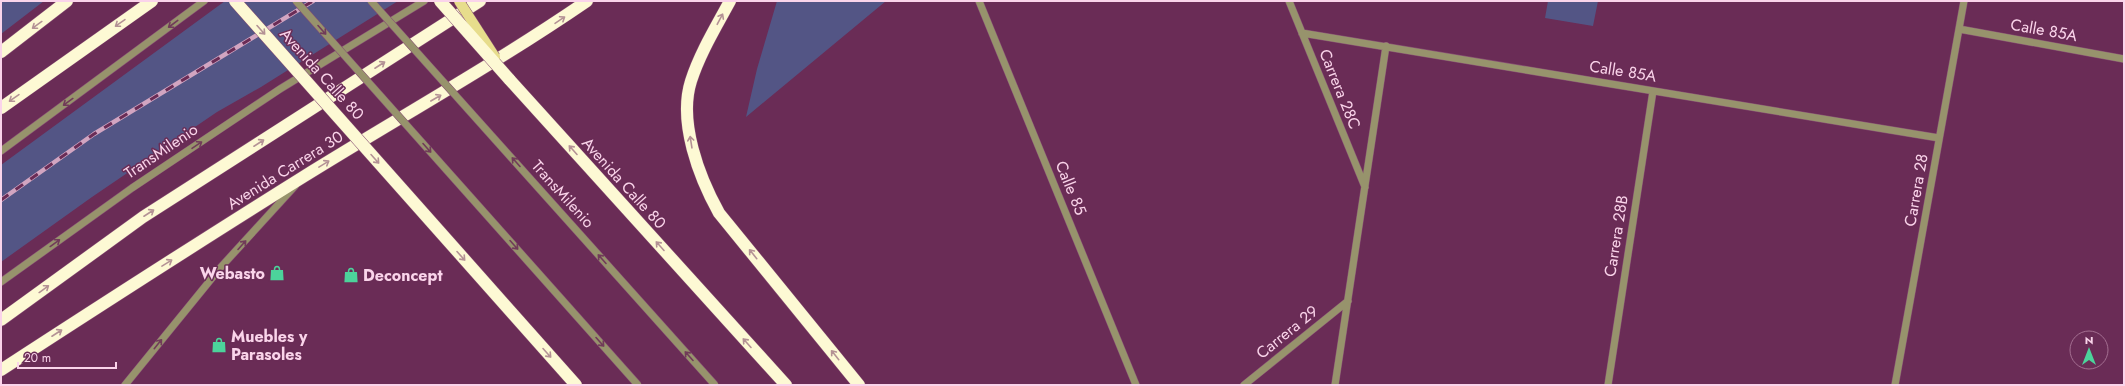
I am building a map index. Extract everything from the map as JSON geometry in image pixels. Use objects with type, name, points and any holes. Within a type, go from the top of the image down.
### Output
[{"type":"highway","points":[[1,52],[68,1]]},
{"type":"highway","points":[[1,108],[152,1]]},
{"type":"highway","name":"Avenida Calle 80","points":[[235,1],[576,385]]},
{"type":"highway","name":"Avenida Calle 80","points":[[440,1],[786,385]]},
{"type":"highway","points":[[1,320],[143,217],[480,1]]},
{"type":"highway","name":"Avenida Carrera 30","points":[[1,370],[304,177],[448,91],[533,38],[587,1]]},
{"type":"highway","points":[[730,1],[706,47],[691,82],[688,110],[689,128],[697,166],[704,185],[718,212],[860,385]]},
{"type":"main road","points":[[459,1],[509,79]]},
{"type":"street","points":[[1,151],[204,1]]},
{"type":"street","points":[[296,1],[638,385]]},
{"type":"street","name":"TransMilenio","points":[[371,1],[715,385]]},
{"type":"street","name":"TransMilenio","points":[[1,282],[132,188],[267,98],[424,1]]},
{"type":"street","name":"Calle 85","points":[[980,1],[1136,385]]},
{"type":"street","name":"Carrera 28C","points":[[1289,1],[1365,188]]},
{"type":"street","name":"Carrera 28","points":[[1895,385],[1964,1]]},
{"type":"street","name":"Calle 85A","points":[[1960,29],[2124,59]]},
{"type":"street","name":"Calle 85A","points":[[1302,33],[1939,138]]},
{"type":"street","name":"Carrera 28C","points":[[1335,385],[1386,46]]},
{"type":"street","name":"Carrera 28B","points":[[1608,385],[1653,91]]},
{"type":"street","points":[[128,384],[221,267],[304,177]]},
{"type":"street","name":"Carrera 29","points":[[1244,385],[1348,301]]},
{"type":"shaded area","points":[[1,1],[44,1],[1,34]]},
{"type":"shaded area","points":[[225,1],[398,1],[261,87],[217,112],[92,197],[1,262],[1,165]]},
{"type":"shaded area","points":[[777,1],[886,1],[746,117],[757,69]]},
{"type":"shaded area","points":[[1548,1],[1598,1],[1593,26],[1545,18]]},
{"type":"railway","points":[[1,200],[94,134],[313,1]]},
{"type":"place","name":"Webasto","points":[[277,273]]},
{"type":"place","name":"Deconcept","points":[[351,275]]},
{"type":"place","name":"Muebles y Parasoles","points":[[219,345]]}]
